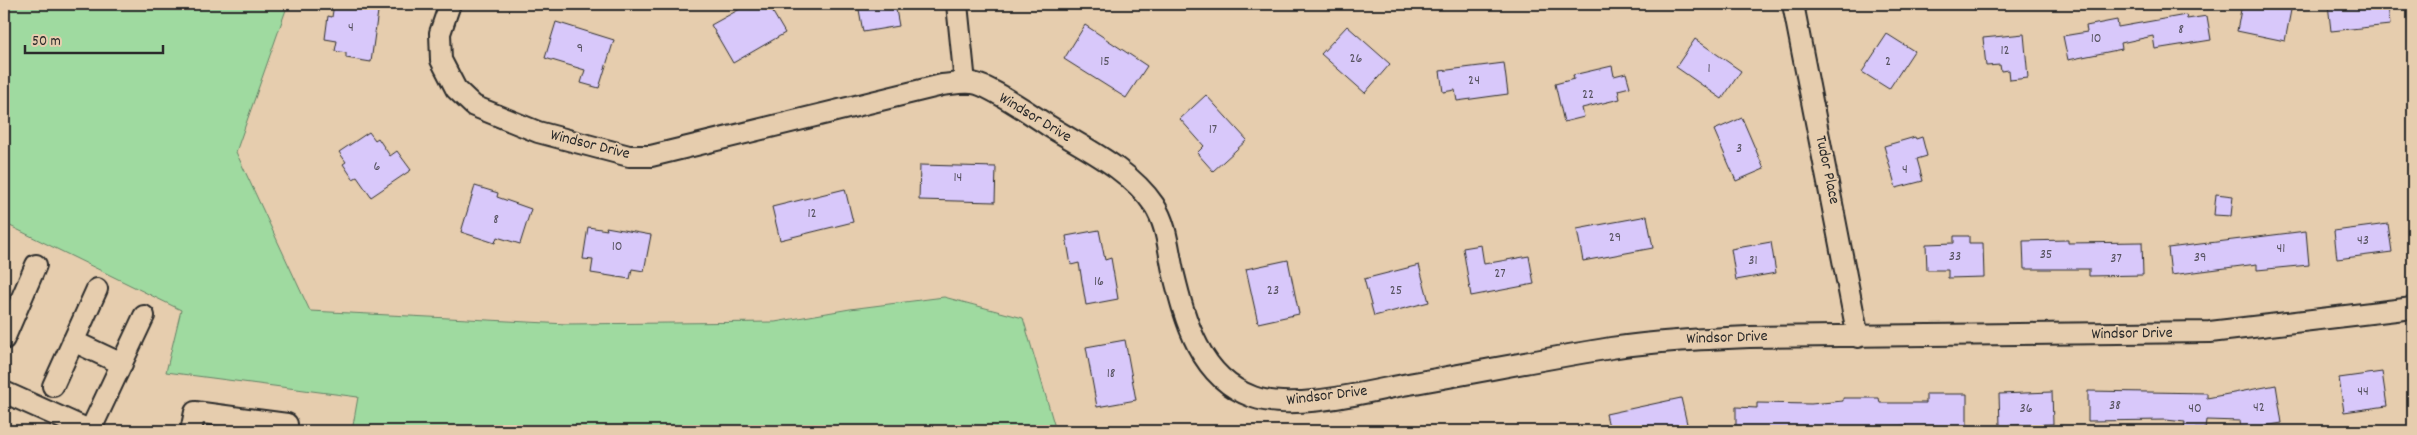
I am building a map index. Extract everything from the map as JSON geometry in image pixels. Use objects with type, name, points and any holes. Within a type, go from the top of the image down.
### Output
[{"type":"street","name":"Windsor Drive","points":[[450,4],[440,33],[441,60],[456,89],[474,106],[538,132],[629,156],[651,156],[669,152],[942,84],[974,83],[1014,104],[1109,164],[1138,186],[1154,205],[1166,230],[1184,308],[1200,353],[1208,366],[1226,384],[1255,398],[1285,402],[1336,397],[1612,348],[1680,340],[1749,336],[1858,337],[2210,332],[2413,308]]},
{"type":"street","points":[[957,4],[965,83]]},
{"type":"street","name":"Tudor Place","points":[[1793,4],[1858,337]]},
{"type":"street","points":[[4,339],[36,265]]},
{"type":"street","points":[[53,386],[97,289]]},
{"type":"street","points":[[4,392],[91,431],[144,316]]},
{"type":"street","points":[[73,341],[122,364]]},
{"type":"street","points":[[192,431],[195,412],[287,424]]},
{"type":"green space","points":[[4,4],[288,4],[236,152],[310,311],[567,324],[775,322],[850,309],[944,297],[1023,318],[1056,431],[352,431],[358,397],[166,372],[181,310],[4,223]]},
{"type":"building","points":[[334,4],[379,4],[371,62],[346,58],[346,53],[335,51],[337,41],[325,39],[328,16],[332,17]]},
{"type":"building","points":[[749,4],[768,4],[785,33],[733,63],[711,25]]},
{"type":"building","points":[[858,4],[895,4],[899,26],[863,32]]},
{"type":"building","points":[[2242,4],[2261,4],[2291,10],[2285,41],[2237,31]]},
{"type":"building","points":[[2328,4],[2388,4],[2390,25],[2331,31]]},
{"type":"building","points":[[2186,15],[2187,19],[2207,16],[2211,40],[2155,49],[2153,36],[2121,43],[2122,49],[2068,60],[2063,36],[2087,32],[2086,26],[2117,20],[2118,27]]},
{"type":"building","points":[[556,22],[614,40],[599,88],[581,83],[585,70],[545,58]]},
{"type":"building","points":[[1085,25],[1147,66],[1126,98],[1064,59]]},
{"type":"building","points":[[1347,26],[1390,64],[1365,93],[1321,54]]},
{"type":"building","points":[[1887,34],[1914,51],[1889,89],[1862,72]]},
{"type":"building","points":[[2024,34],[2028,78],[2010,80],[2009,70],[2001,71],[2000,65],[1986,66],[1983,38]]},
{"type":"building","points":[[1695,39],[1741,71],[1722,99],[1676,67]]},
{"type":"building","points":[[1504,63],[1508,94],[1457,101],[1455,90],[1443,92],[1440,71]]},
{"type":"building","points":[[1612,66],[1614,76],[1626,73],[1630,87],[1618,90],[1620,99],[1582,108],[1584,117],[1564,122],[1555,84],[1574,79],[1573,75]]},
{"type":"building","points":[[1206,95],[1247,140],[1213,171],[1197,153],[1204,146],[1180,119]]},
{"type":"building","points":[[1742,118],[1764,169],[1736,181],[1714,130]]},
{"type":"building","points":[[369,132],[375,140],[378,138],[390,156],[397,151],[411,170],[371,197],[357,177],[353,179],[343,164],[346,162],[339,152]]},
{"type":"building","points":[[1915,137],[1916,139],[1922,137],[1927,156],[1917,159],[1923,181],[1896,188],[1884,146]]},
{"type":"building","points":[[920,165],[996,167],[995,202],[919,200]]},
{"type":"building","points":[[475,186],[498,193],[497,197],[531,209],[520,244],[497,237],[495,243],[461,232]]},
{"type":"building","points":[[845,189],[853,222],[780,240],[772,207]]},
{"type":"building","points":[[2216,194],[2233,196],[2231,216],[2214,215]]},
{"type":"building","points":[[1647,216],[1653,248],[1583,261],[1577,229]]},
{"type":"building","points":[[2388,224],[2392,252],[2337,259],[2334,231]]},
{"type":"building","points":[[588,227],[607,230],[606,227],[651,235],[644,271],[632,269],[630,279],[591,273],[593,260],[583,259]]},
{"type":"building","points":[[1099,230],[1105,260],[1111,258],[1118,299],[1086,305],[1079,263],[1071,265],[1066,236]]},
{"type":"building","points":[[2306,231],[2309,265],[2257,270],[2257,264],[2171,275],[2168,248]]},
{"type":"building","points":[[1954,236],[1969,236],[1969,243],[1983,243],[1984,277],[1948,278],[1948,270],[1927,270],[1926,244],[1954,243]]},
{"type":"building","points":[[2068,240],[2068,243],[2142,242],[2143,275],[2089,276],[2089,269],[2024,269],[2023,241]]},
{"type":"building","points":[[1771,242],[1776,273],[1736,280],[1731,249]]},
{"type":"building","points":[[1481,245],[1484,264],[1529,256],[1534,284],[1471,296],[1463,248]]},
{"type":"building","points":[[1288,260],[1299,314],[1258,323],[1246,269]]},
{"type":"building","points":[[1419,265],[1429,302],[1374,316],[1364,279]]},
{"type":"building","points":[[1125,340],[1136,400],[1097,407],[1086,347]]},
{"type":"building","points":[[2382,372],[2387,406],[2344,412],[2339,378]]},
{"type":"building","points":[[2276,385],[2282,423],[2241,430],[2240,421],[2206,420],[2205,429],[2184,429],[2185,422],[2166,420],[2088,421],[2088,391],[2207,393],[2207,398]]},
{"type":"building","points":[[2052,392],[2053,424],[2000,426],[1999,394]]},
{"type":"building","points":[[1926,394],[1967,394],[1967,427],[1948,427],[1948,431],[1907,429],[1907,425],[1844,429],[1844,427],[1803,431],[1736,429],[1736,407],[1757,408],[1757,403],[1811,404],[1843,401],[1843,398],[1879,398],[1880,403],[1926,403]]},
{"type":"building","points":[[1681,398],[1688,428],[1674,431],[1610,431],[1606,414]]}]
